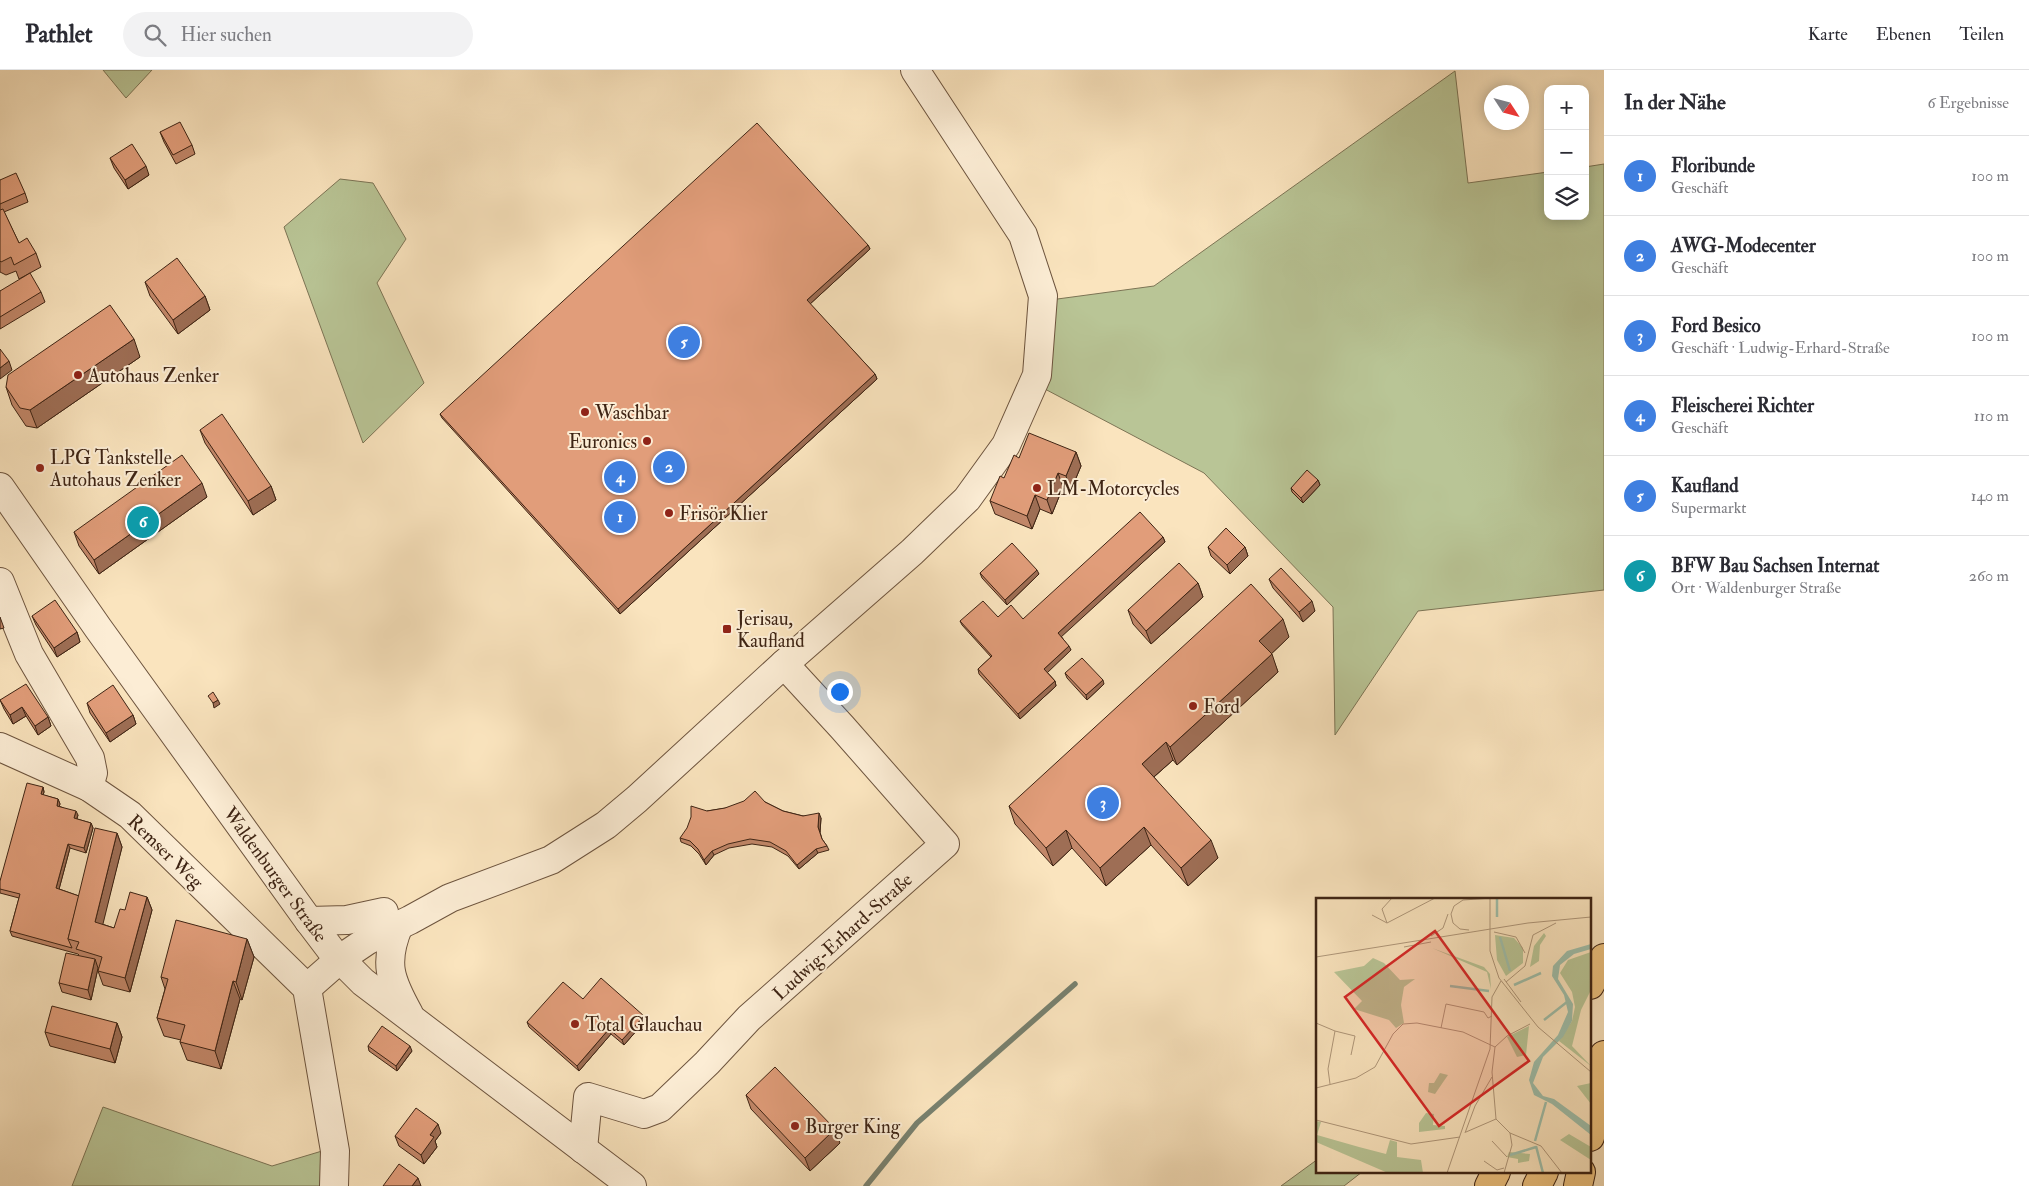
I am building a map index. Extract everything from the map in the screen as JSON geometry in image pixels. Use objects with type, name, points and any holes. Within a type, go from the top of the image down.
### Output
[{"type":"highway","points":[[1592,981],[1604,958]]},
{"type":"highway","points":[[1592,1078],[1604,1055]]},
{"type":"highway","points":[[1592,1130],[1604,1088]]},
{"type":"highway","points":[[1489,1186],[1495,1174]]},
{"type":"highway","points":[[1537,1186],[1543,1174]]},
{"type":"street","points":[[308,921],[392,919],[551,860],[599,829],[637,799],[784,664],[912,552],[967,499],[1006,445],[1037,375],[1043,296],[1023,235],[915,70]]},
{"type":"street","name":"Waldenburger Straße","points":[[0,487],[101,632],[308,921],[335,954],[363,982],[632,1186]]},
{"type":"street","points":[[0,582],[29,654],[90,758],[93,773],[89,788]]},
{"type":"street","name":"Ludwig-Erhard-Straße","points":[[583,1149],[588,1097],[644,1114],[660,1108],[749,1018],[945,844],[784,664]]},
{"type":"street","name":"Remser Weg","points":[[0,747],[89,788],[130,815],[308,988]]},
{"type":"street","points":[[334,1186],[335,1151],[308,988],[335,954],[368,940],[392,919]]},
{"type":"street","points":[[392,919],[391,977],[394,988],[412,1020]]},
{"type":"green space","points":[[103,70],[152,70],[126,98]]},
{"type":"green space","points":[[1455,71],[1468,183],[1544,173],[1544,220],[1589,220],[1589,166],[1604,164],[1604,590],[1418,611],[1335,735],[1333,607],[1204,473],[1043,388],[1050,300],[1154,286]]},
{"type":"green space","points":[[340,179],[373,183],[406,239],[377,283],[424,383],[363,443],[284,227]]},
{"type":"green space","points":[[103,1107],[272,1166],[322,1151],[321,1186],[72,1186]]},
{"type":"green space","points":[[1316,1160],[1316,1174],[1359,1174],[1344,1186],[1281,1186]]},
{"type":"building","points":[[180,122],[192,145],[173,155],[160,132]]},
{"type":"building","points":[[757,123],[868,245],[807,300],[875,374],[618,609],[440,414]]},
{"type":"building","points":[[132,144],[146,166],[125,180],[110,158]]},
{"type":"building","points":[[16,173],[25,193],[0,204],[0,180]]},
{"type":"building","points":[[3,209],[19,243],[27,238],[36,253],[14,265],[11,257],[0,261],[0,210]]},
{"type":"building","points":[[177,258],[205,296],[173,320],[145,282]]},
{"type":"building","points":[[30,273],[41,292],[0,317],[0,291]]},
{"type":"building","points":[[110,305],[134,339],[30,410],[20,408],[6,387],[8,375]]},
{"type":"building","points":[[0,349],[9,361],[0,368]]},
{"type":"building","points":[[222,414],[271,486],[248,501],[200,430]]},
{"type":"building","name":"LM-Motorcycles","points":[[1029,433],[1076,452],[1066,476],[1058,473],[1047,500],[1035,495],[1027,516],[990,501],[1000,476],[1004,478],[1014,455],[1019,458]]},
{"type":"building","points":[[182,455],[202,483],[94,560],[74,532]]},
{"type":"building","points":[[1307,470],[1318,480],[1301,498],[1291,488]]},
{"type":"building","points":[[1140,512],[1163,537],[1058,633],[1069,646],[1044,669],[1055,681],[1018,714],[978,669],[992,656],[960,621],[983,601],[998,617],[1011,605],[1023,619]]},
{"type":"building","points":[[1226,528],[1245,547],[1227,565],[1208,547]]},
{"type":"building","points":[[1012,543],[1037,570],[1005,600],[980,573]]},
{"type":"building","points":[[1179,563],[1198,583],[1146,631],[1128,610]]},
{"type":"building","points":[[1281,568],[1312,601],[1299,612],[1269,579]]},
{"type":"building","points":[[1251,584],[1283,619],[1259,641],[1272,654],[1170,747],[1166,742],[1142,764],[1211,840],[1181,868],[1144,827],[1100,868],[1066,830],[1046,848],[1009,806]]},
{"type":"building","points":[[55,600],[77,632],[54,648],[32,616]]},
{"type":"building","points":[[1082,658],[1103,680],[1086,695],[1065,673]]},
{"type":"building","points":[[26,684],[48,717],[35,726],[22,707],[10,715],[0,700]]},
{"type":"building","points":[[113,685],[133,715],[106,733],[87,703]]},
{"type":"building","points":[[213,692],[218,700],[213,703],[208,696]]},
{"type":"building","points":[[27,783],[43,787],[41,794],[58,799],[57,806],[76,811],[74,818],[91,823],[84,848],[68,844],[56,888],[79,896],[68,939],[72,948],[10,931],[20,894],[0,889],[0,881]]},
{"type":"building","points":[[755,791],[765,802],[783,811],[803,816],[819,813],[818,827],[822,839],[827,846],[816,849],[797,865],[786,851],[770,842],[750,839],[728,844],[712,851],[704,860],[698,849],[690,841],[680,838],[687,828],[691,817],[691,806],[707,811],[725,808],[744,801]]},
{"type":"building","points":[[95,828],[117,833],[95,922],[114,928],[120,909],[125,910],[130,892],[147,897],[125,978],[98,971],[102,957],[76,949],[79,942],[68,939]]},
{"type":"building","points":[[176,920],[247,939],[236,982],[233,981],[215,1051],[180,1042],[185,1025],[157,1018],[168,979],[161,977]]},
{"type":"building","points":[[66,953],[95,959],[88,990],[59,983]]},
{"type":"building","points":[[601,978],[644,1016],[622,1040],[609,1029],[577,1066],[527,1022],[563,982],[583,999]]},
{"type":"building","points":[[52,1006],[117,1023],[110,1049],[45,1032]]},
{"type":"building","points":[[382,1026],[410,1046],[396,1066],[368,1046]]},
{"type":"building","name":"Burger King","points":[[775,1067],[835,1129],[805,1158],[746,1095]]},
{"type":"building","points":[[416,1108],[438,1124],[430,1135],[434,1137],[421,1155],[395,1136]]},
{"type":"building","points":[[399,1164],[418,1178],[412,1186],[383,1186]]},
{"type":"waterway","points":[[866,1186],[917,1123],[1075,984]]},
{"type":"place","name":"Kaufland","points":[[684,342]]},
{"type":"place","name":"Autohaus Zenker","points":[[78,375]]},
{"type":"place","name":"Waschbar","points":[[585,412]]},
{"type":"place","name":"Euronics","points":[[647,441]]},
{"type":"place","name":"AWG-Modecenter","points":[[669,467]]},
{"type":"place","name":"LPG Tankstelle Autohaus Zenker","points":[[40,468]]},
{"type":"place","name":"Fleischerei Richter","points":[[620,477]]},
{"type":"place","name":"LM-Motorcycles","points":[[1037,488]]},
{"type":"place","name":"Frisör Klier","points":[[669,513]]},
{"type":"place","name":"Floribunde","points":[[620,517]]},
{"type":"place","name":"BFW Bau Sachsen Internat","points":[[143,522]]},
{"type":"place","name":"Jerisau, Kaufland","points":[[727,629]]},
{"type":"place","name":"Ford","points":[[1193,706]]},
{"type":"place","name":"Ford Besico","points":[[1103,803]]},
{"type":"place","name":"Total Glauchau","points":[[575,1024]]},
{"type":"place","name":"Burger King","points":[[795,1126]]}]
